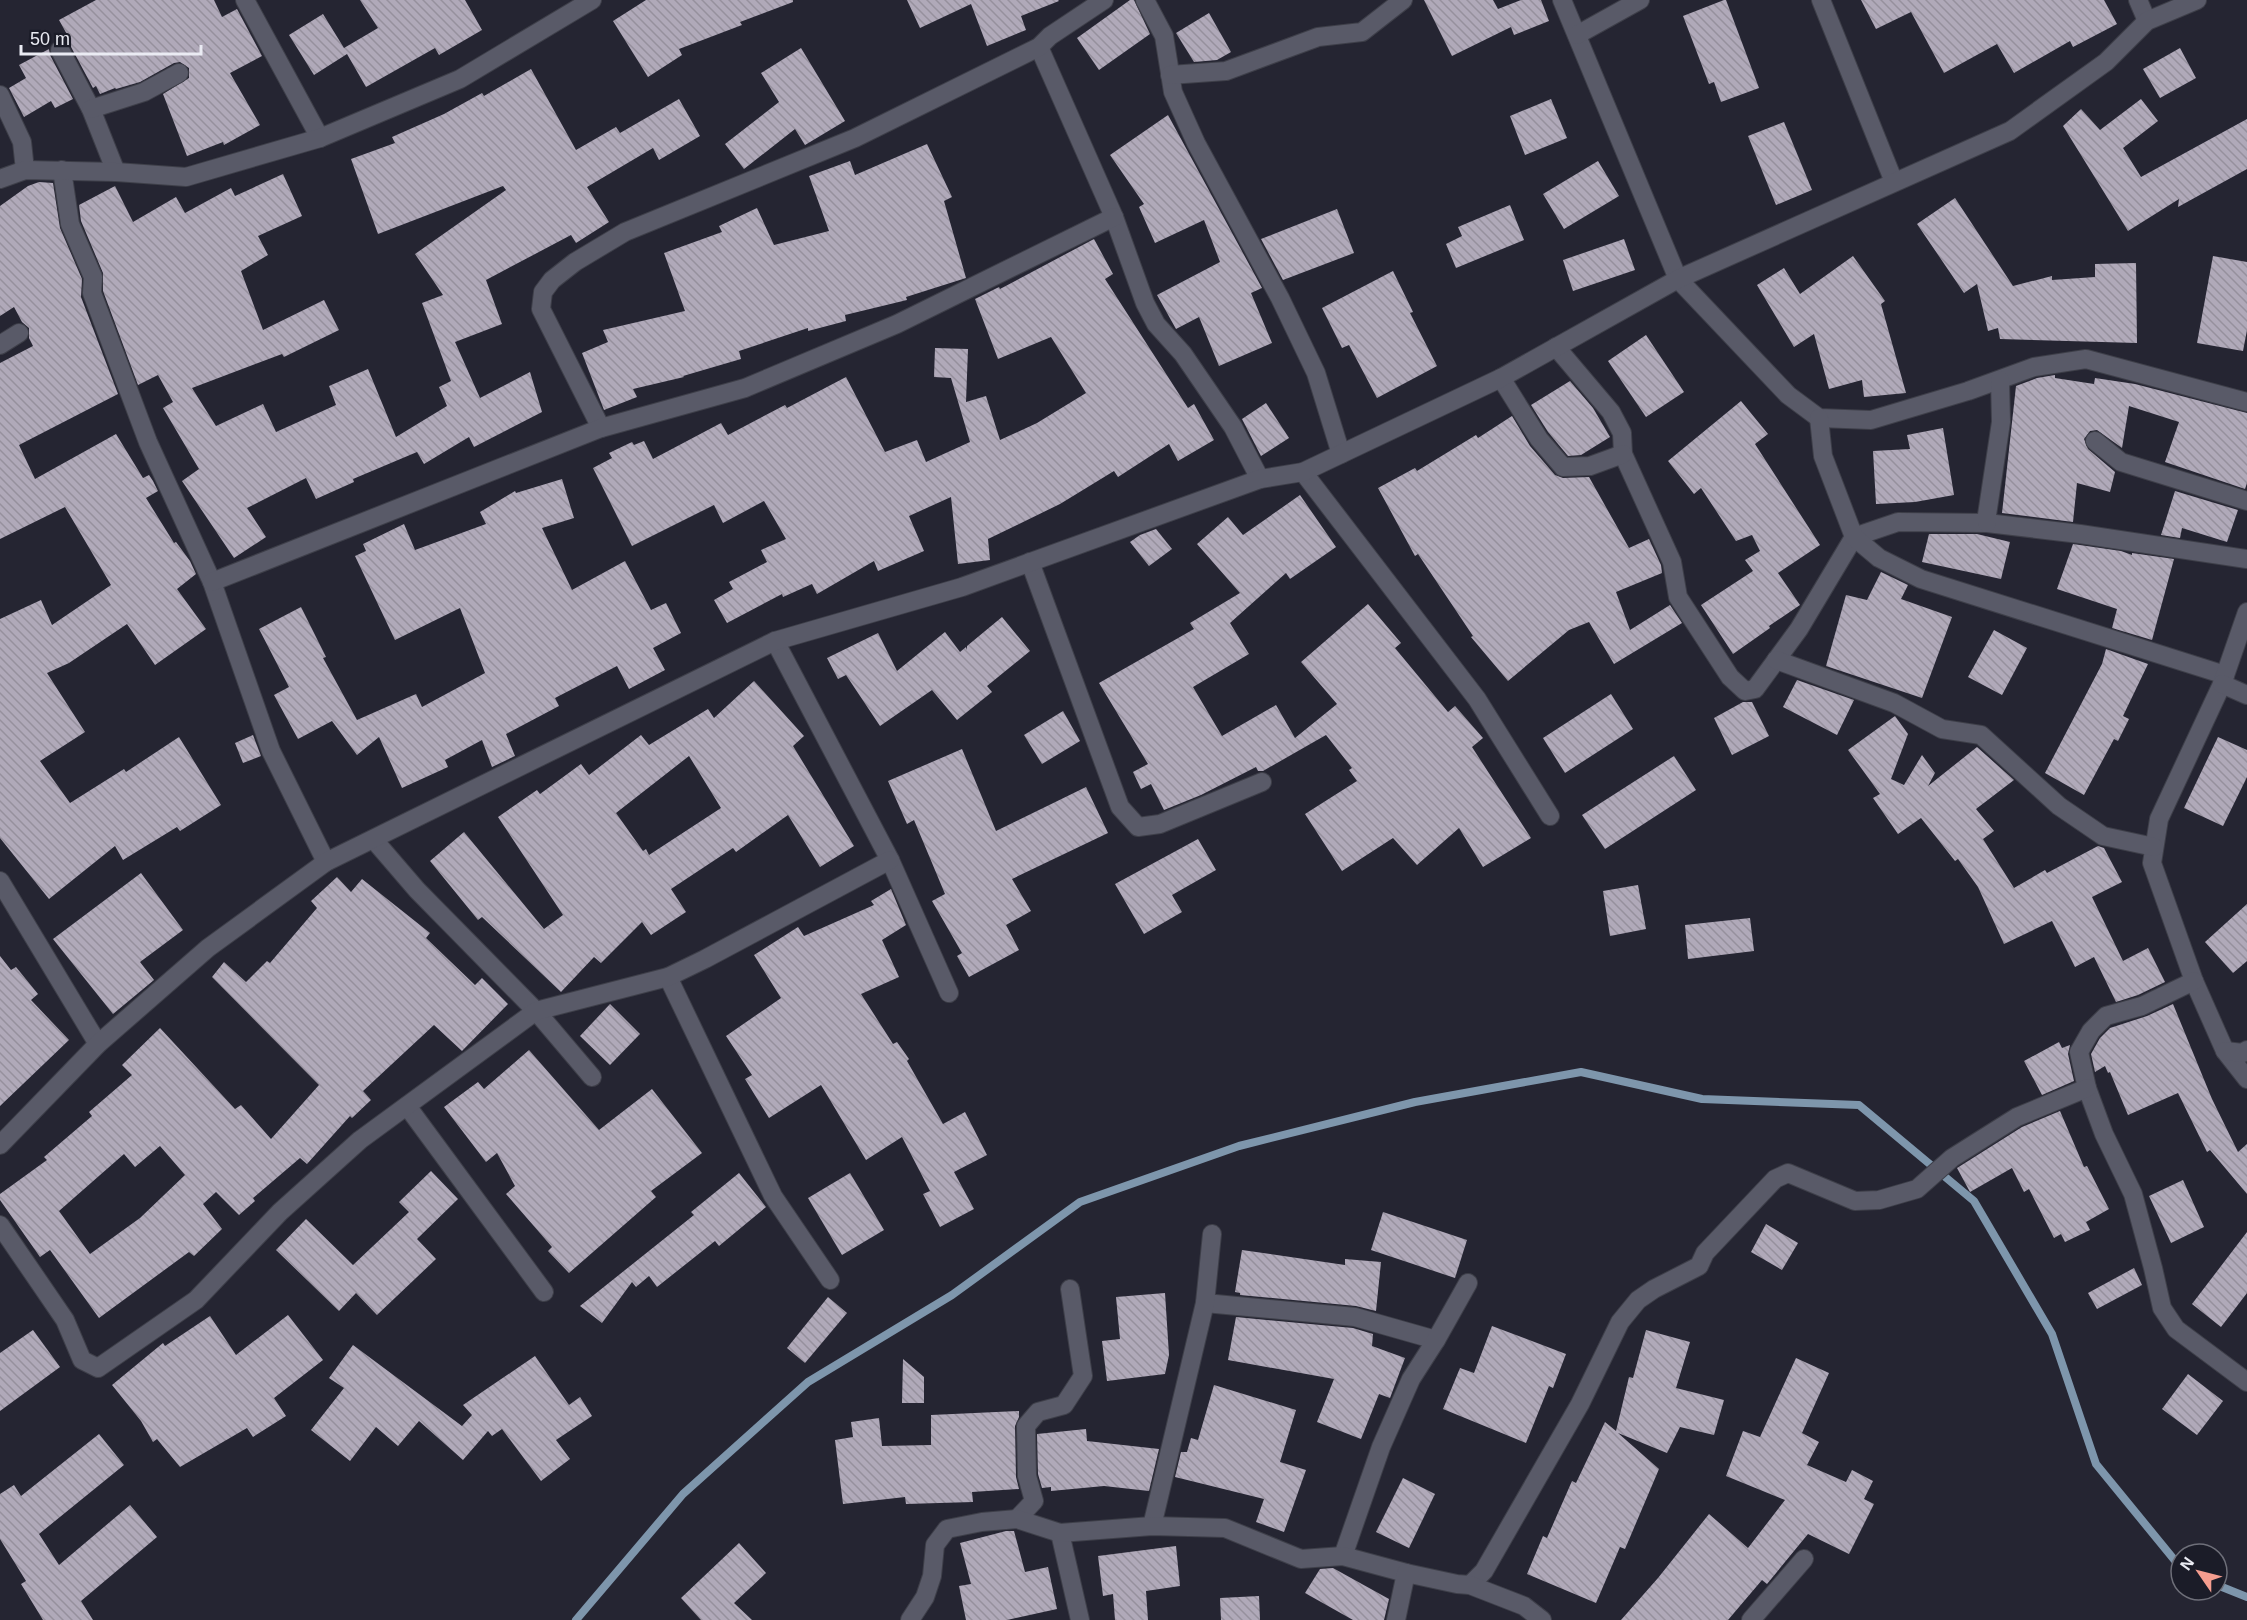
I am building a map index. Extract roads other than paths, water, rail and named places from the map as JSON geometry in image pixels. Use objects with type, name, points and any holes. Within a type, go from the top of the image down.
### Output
[{"type":"street","points":[[245,0],[320,138]]},
{"type":"street","points":[[0,179],[25,170],[116,172],[186,177],[320,138],[459,79],[592,0]]},
{"type":"street","points":[[601,428],[541,309],[543,292],[552,280],[575,262],[625,232],[855,138],[1039,47],[1050,36],[1104,0]]},
{"type":"street","points":[[1145,0],[1164,36],[1173,92],[1196,143],[1280,298],[1316,373],[1341,454]]},
{"type":"street","points":[[1170,75],[1226,71],[1318,37],[1362,32],[1402,0]]},
{"type":"street","points":[[1562,0],[1678,279],[1788,395],[1819,418],[1871,420],[2000,380],[2034,367],[2086,359],[2247,402]]},
{"type":"street","points":[[1577,35],[1640,0]]},
{"type":"street","points":[[1821,0],[1894,182]]},
{"type":"street","points":[[2138,0],[2146,21]]},
{"type":"street","points":[[0,1145],[98,1044],[208,948],[326,862],[775,641],[962,587],[1260,479],[1303,472],[1501,378],[1678,279],[2010,131],[2106,62],[2146,21],[2197,0]]},
{"type":"street","points":[[1039,47],[1114,217],[1145,303],[1156,324],[1183,354],[1233,427],[1260,479]]},
{"type":"street","points":[[60,50],[91,110],[116,172]]},
{"type":"street","points":[[91,110],[144,92],[179,73]]},
{"type":"street","points":[[0,95],[22,142],[25,170]]},
{"type":"street","points":[[62,170],[70,224],[93,277],[92,292],[148,442],[212,582],[271,751],[326,862]]},
{"type":"street","points":[[212,582],[601,428],[745,388],[897,324],[1114,217]]},
{"type":"street","points":[[0,345],[19,333]]},
{"type":"street","points":[[1556,347],[1611,412],[1623,433],[1623,454],[1672,562],[1678,597],[1730,677],[1745,691],[1755,689],[1799,629],[1854,537],[1898,522],[1987,523],[2080,534],[2247,559]]},
{"type":"street","points":[[1501,378],[1539,440],[1563,467],[1590,466],[1623,454]]},
{"type":"street","points":[[1987,523],[2001,422],[2000,380]]},
{"type":"street","points":[[1819,418],[1824,456],[1854,537],[1879,558],[1921,579],[2224,680],[2247,695]]},
{"type":"street","points":[[2095,441],[2121,462],[2247,501]]},
{"type":"street","points":[[1303,472],[1477,699],[1550,816]]},
{"type":"street","points":[[1030,562],[1120,807],[1138,827],[1160,824],[1263,782]]},
{"type":"street","points":[[2247,612],[2224,680],[2159,819],[2152,864],[2194,981],[2225,1051],[2247,1079]]},
{"type":"street","points":[[775,641],[890,860],[949,993]]},
{"type":"street","points":[[1776,660],[1894,703],[1942,729],[1981,735],[2059,806],[2103,836],[2154,848]]},
{"type":"street","points":[[374,840],[417,890],[536,1011],[592,1077]]},
{"type":"street","points":[[0,1225],[65,1320],[82,1360],[98,1368],[196,1300],[280,1212],[360,1140],[536,1011],[668,977],[890,860]]},
{"type":"street","points":[[0,881],[98,1044]]},
{"type":"street","points":[[668,977],[773,1196],[830,1280]]},
{"type":"street","points":[[2194,981],[2142,1006],[2106,1016],[2091,1031],[2079,1052],[2087,1088],[2104,1134],[2133,1194],[2154,1268],[2162,1308],[2176,1329],[2247,1382]]},
{"type":"street","points":[[2225,1051],[2243,1053],[2247,1050]]},
{"type":"street","points":[[1470,1585],[1484,1571],[1580,1404],[1620,1322],[1638,1300],[1653,1289],[1699,1266],[1705,1252],[1775,1179],[1788,1173],[1855,1201],[1879,1200],[1917,1189],[1952,1158],[2017,1117],[2087,1088]]},
{"type":"street","points":[[407,1106],[544,1292]]},
{"type":"street","points":[[1152,1526],[1205,1303],[1212,1234]]},
{"type":"street","points":[[1343,1556],[1386,1437],[1411,1379],[1468,1283]]},
{"type":"street","points":[[1017,1519],[1034,1501],[1027,1476],[1026,1426],[1038,1412],[1064,1405],[1083,1376],[1070,1289]]},
{"type":"street","points":[[1205,1303],[1355,1317],[1436,1340]]},
{"type":"street","points":[[910,1620],[925,1597],[932,1576],[934,1545],[947,1529],[982,1522],[1017,1519],[1060,1533],[1152,1526],[1225,1528],[1301,1559],[1343,1556],[1407,1573],[1470,1585],[1524,1606],[1542,1620]]},
{"type":"street","points":[[1060,1533],[1080,1620]]},
{"type":"street","points":[[1761,1616],[1804,1559]]},
{"type":"street","points":[[1396,1620],[1407,1573]]},
{"type":"waterway","points":[[576,1620],[683,1494],[808,1382],[952,1295],[1080,1202],[1239,1146],[1415,1102],[1581,1072],[1702,1099],[1859,1105],[1974,1201],[2052,1334],[2096,1464],[2169,1553]]},
{"type":"waterway","points":[[2229,1590],[2247,1597]]}]
